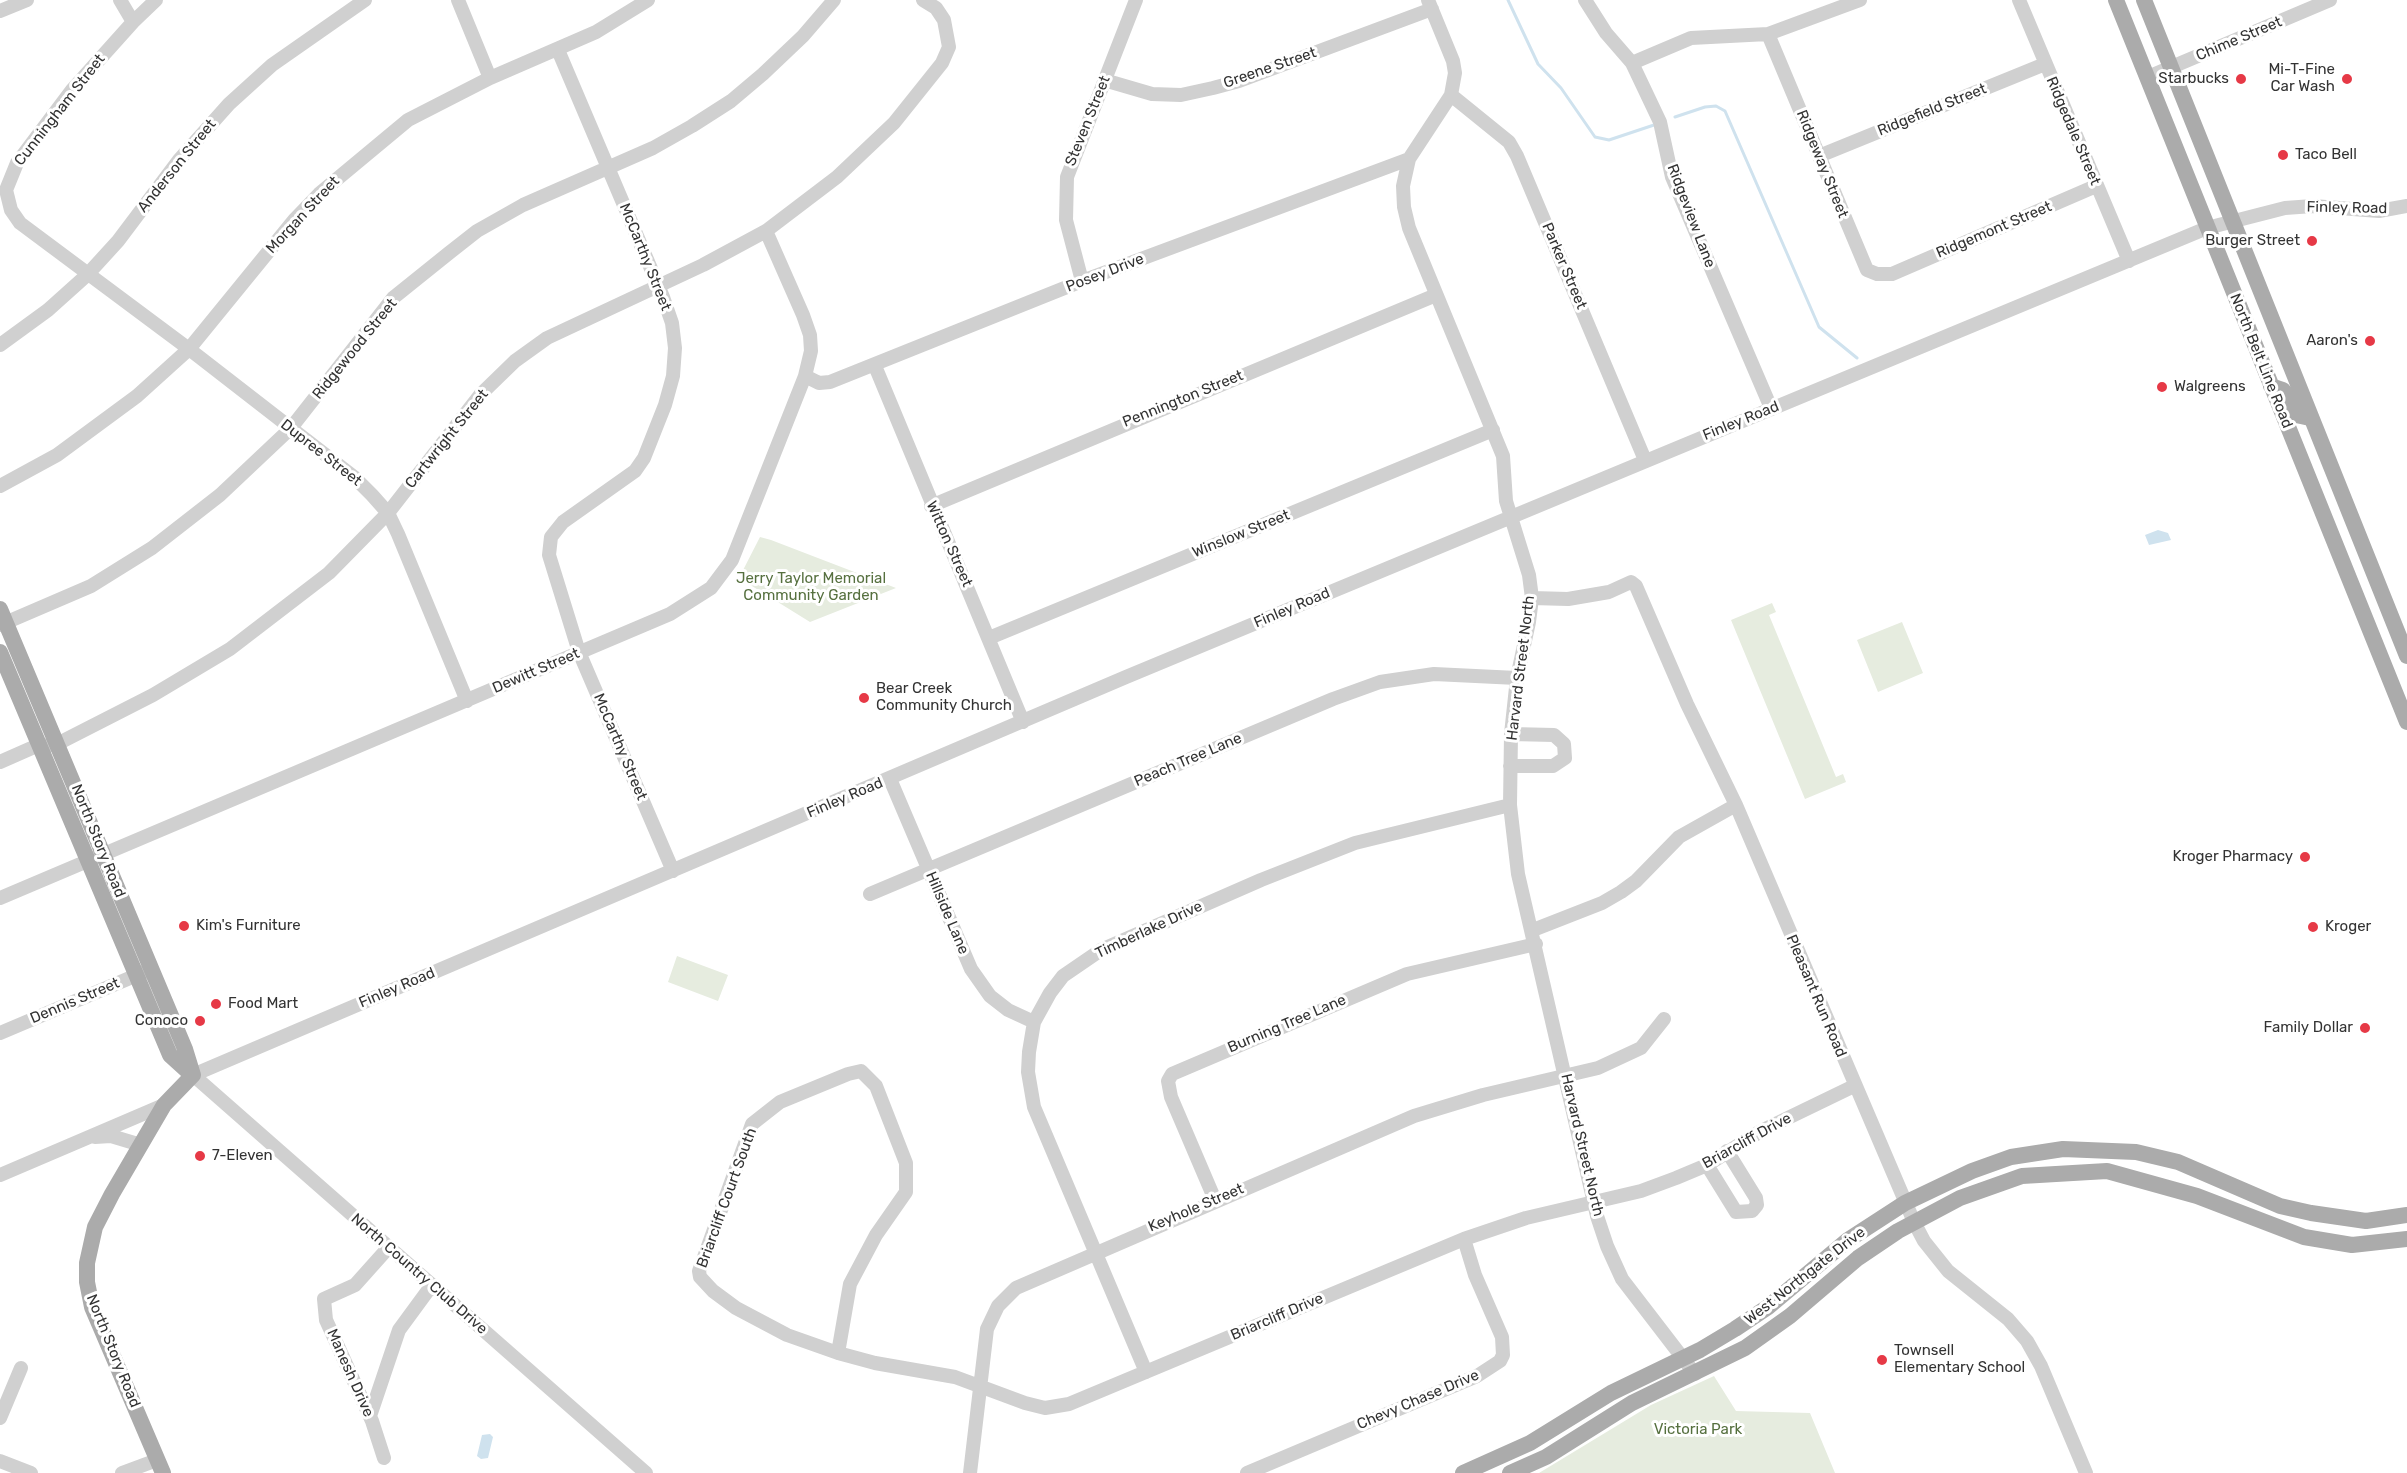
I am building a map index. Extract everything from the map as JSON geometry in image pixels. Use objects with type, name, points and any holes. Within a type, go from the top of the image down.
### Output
[{"type":"main road","name":"North Belt Line Road","points":[[2116,0],[2407,722]]},
{"type":"main road","name":"North Belt Line Road","points":[[2144,0],[2407,656]]},
{"type":"main road","points":[[2271,386],[2283,390],[2296,415],[2310,418]]},
{"type":"main road","points":[[2302,463],[2327,460]]},
{"type":"main road","points":[[2309,480],[2327,460]]},
{"type":"main road","name":"North Story Road","points":[[2,619],[104,854],[170,1055],[193,1075],[164,1105],[137,1143],[95,1227],[87,1263],[87,1282],[92,1307],[160,1467]]},
{"type":"main road","name":"North Story Road","points":[[0,652],[88,861],[143,972]]},
{"type":"main road","name":"West Northgate Drive","points":[[1463,1473],[1530,1443],[1611,1393],[1735,1329],[1768,1307],[1823,1258],[1905,1203],[1992,1163],[2048,1150],[2100,1149],[2136,1152],[2178,1162],[2280,1206],[2366,1221],[2407,1215]]},
{"type":"main road","points":[[2048,1150],[2050,1173]]},
{"type":"main road","name":"West Northgate Drive","points":[[1510,1473],[1546,1457],[1632,1403],[1695,1374],[1754,1342],[1790,1316],[1871,1248],[1960,1198],[2000,1183],[2050,1173],[2107,1171],[2163,1185],[2294,1234],[2352,1245],[2407,1239]]},
{"type":"main road","points":[[2233,1210],[2242,1189]]},
{"type":"main road","points":[[2330,1242],[2333,1217]]},
{"type":"street","points":[[0,12],[27,0]]},
{"type":"street","points":[[120,0],[133,22]]},
{"type":"street","name":"Cunningham Street","points":[[87,274],[20,223],[11,210],[6,190],[17,162],[72,90],[133,22],[156,0]]},
{"type":"street","name":"Anderson Street","points":[[0,345],[48,310],[87,274],[118,241],[178,160],[229,104],[272,65],[365,0]]},
{"type":"street","points":[[458,0],[490,78]]},
{"type":"street","name":"Morgan Street","points":[[0,486],[57,455],[91,433],[189,349],[295,219],[319,194],[408,120],[490,78],[558,50],[615,21],[648,0]]},
{"type":"street","name":"Ridgewood Street","points":[[2,619],[91,586],[152,548],[220,495],[291,428],[393,298],[477,231],[523,205],[673,137],[730,101],[780,58],[834,0]]},
{"type":"street","name":"Cartwright Street","points":[[0,762],[39,746],[57,744],[153,695],[246,638],[329,573],[388,513],[480,395],[515,362],[547,338],[703,265],[766,231],[837,177],[886,130],[942,63],[949,47],[944,20],[936,8],[923,0]]},
{"type":"street","name":"Steven Street","points":[[1082,281],[1066,220],[1067,177],[1136,0]]},
{"type":"street","name":"Ridgeview Lane","points":[[1585,0],[1606,33],[1632,63],[1660,122],[1672,177],[1771,408]]},
{"type":"street","points":[[1632,63],[1691,38],[1768,34],[1860,0]]},
{"type":"street","name":"Ridgedale Street","points":[[2019,0],[2044,64],[2129,261]]},
{"type":"street","name":"Chime Street","points":[[2148,77],[2330,0]]},
{"type":"street","name":"Greene Street","points":[[1104,80],[1152,94],[1180,95],[1213,88],[1239,81],[1430,5]]},
{"type":"street","name":"Harvard Street North","points":[[1430,5],[1453,61],[1455,73],[1451,95],[1409,159],[1403,186],[1404,207],[1409,228],[1503,456],[1506,501],[1524,552],[1532,598],[1517,678],[1511,734],[1510,805],[1518,874],[1606,1246],[1622,1279],[1695,1374]]},
{"type":"street","name":"Ridgeway Street","points":[[1768,34],[1867,270],[1877,274],[1892,274]]},
{"type":"street","name":"McCarthy Street","points":[[558,50],[672,323],[674,357],[673,376],[665,405],[648,451],[635,471],[563,522],[551,537],[550,565],[579,652],[673,871]]},
{"type":"street","name":"Ridgefield Street","points":[[1819,156],[2044,64]]},
{"type":"street","name":"Parker Street","points":[[1451,95],[1509,142],[1517,156],[1646,460]]},
{"type":"street","name":"Posey Drive","points":[[805,376],[819,383],[830,382],[875,366],[1082,281],[1409,159]]},
{"type":"street","name":"Ridgemont Street","points":[[1892,274],[2096,186]]},
{"type":"street","name":"Finley Road","points":[[193,1075],[1511,516],[2207,228],[2233,220],[2304,206],[2379,211],[2407,206]]},
{"type":"street","name":"Dewitt Street","points":[[0,898],[670,614],[699,597],[722,574],[732,560],[805,376],[811,351],[810,335],[766,231]]},
{"type":"street","name":"Dupree Street","points":[[87,274],[189,349],[354,477],[388,513],[467,701]]},
{"type":"street","name":"Pennington Street","points":[[932,506],[1436,295]]},
{"type":"street","name":"Witton Street","points":[[875,366],[1023,722]]},
{"type":"street","name":"Winslow Street","points":[[989,638],[1493,430]]},
{"type":"street","name":"Pleasant Run Road","points":[[1532,598],[1568,599],[1598,594],[1631,582],[1636,586],[1687,704],[1736,805],[1914,1222],[1924,1241],[1948,1271],[1994,1306],[2027,1341],[2041,1366],[2086,1473]]},
{"type":"street","name":"Peach Tree Lane","points":[[870,894],[1333,699],[1380,682],[1434,674],[1517,678]]},
{"type":"street","points":[[1510,766],[1553,766],[1565,758],[1564,744],[1554,735],[1511,734]]},
{"type":"street","name":"Hillside Lane","points":[[890,779],[977,978],[990,996],[1008,1010],[1035,1022]]},
{"type":"street","name":"Timberlake Drive","points":[[1146,1372],[1034,1107],[1028,1072],[1035,1022],[1050,993],[1063,976],[1101,950],[1261,880],[1355,843],[1510,805]]},
{"type":"street","name":"Burning Tree Lane","points":[[1215,1200],[1171,1097],[1168,1081],[1172,1074],[1407,974],[1534,937],[1621,892],[1636,881],[1679,837],[1736,805]]},
{"type":"street","name":"Dennis Street","points":[[0,1033],[143,972]]},
{"type":"street","name":"Keyhole Street","points":[[970,1473],[987,1329],[991,1318],[1006,1297],[1029,1281],[1414,1116],[1483,1095],[1599,1068],[1641,1048],[1664,1019]]},
{"type":"street","name":"Briarcliff Court South","points":[[700,1277],[699,1270],[752,1124],[780,1102],[861,1071],[876,1086],[906,1163],[906,1192],[876,1235],[850,1284],[838,1353]]},
{"type":"street","name":"North Country Club Drive","points":[[193,1075],[646,1473]]},
{"type":"street","name":"Briarcliff Drive","points":[[700,1277],[713,1291],[736,1308],[787,1335],[838,1353],[955,1377],[1037,1407],[1056,1408],[1464,1239],[1526,1218],[1641,1191],[1707,1165],[1761,1131],[1854,1086]]},
{"type":"street","points":[[0,1175],[164,1105]]},
{"type":"street","points":[[105,1129],[119,1130],[137,1143]]},
{"type":"street","points":[[87,1137],[111,1136],[137,1143]]},
{"type":"street","points":[[1707,1165],[1736,1212],[1752,1212],[1757,1205],[1756,1198],[1727,1151]]},
{"type":"street","name":"Chevy Chase Drive","points":[[1247,1473],[1477,1376],[1500,1361],[1503,1355],[1502,1337],[1474,1275],[1464,1239]]},
{"type":"street","name":"Manesh Drive","points":[[384,1458],[370,1416],[326,1320],[324,1299],[355,1285],[389,1247]]},
{"type":"street","points":[[370,1416],[399,1330],[432,1285]]},
{"type":"street","points":[[0,1419],[21,1368]]},
{"type":"street","points":[[0,1461],[31,1473]]},
{"type":"street","points":[[122,1473],[160,1467]]},
{"type":"green space","name":"Jerry Taylor Memorial Community Garden","points":[[760,537],[896,588],[810,622],[739,578]]},
{"type":"green space","points":[[1772,603],[1776,612],[1769,615],[1836,777],[1843,774],[1846,782],[1805,799],[1731,620]]},
{"type":"green space","points":[[1902,622],[1923,673],[1878,692],[1857,640]]},
{"type":"green space","points":[[677,956],[728,975],[718,1001],[668,982]]},
{"type":"green space","name":"Victoria Park","points":[[1714,1376],[1736,1411],[1810,1413],[1835,1473],[1539,1473],[1651,1405]]},
{"type":"water","points":[[2158,530],[2168,533],[2171,540],[2149,545],[2145,535]]},
{"type":"water","points":[[490,1434],[493,1437],[488,1458],[481,1459],[477,1456],[482,1435]]},
{"type":"waterway","points":[[1508,0],[1538,64],[1561,88],[1595,137],[1609,140],[1654,125]]},
{"type":"waterway","points":[[1675,117],[1705,107],[1716,106],[1725,111],[1819,327],[1857,358]]},
{"type":"place","name":"Starbucks","points":[[2241,79]]},
{"type":"place","name":"Mi-T-Fine Car Wash","points":[[2347,79]]},
{"type":"place","name":"Taco Bell","points":[[2283,155]]},
{"type":"place","name":"Burger Street","points":[[2312,241]]},
{"type":"place","name":"Aaron's","points":[[2370,341]]},
{"type":"place","name":"Walgreens","points":[[2162,387]]},
{"type":"place","name":"Bear Creek Community Church","points":[[864,698]]},
{"type":"place","name":"Kroger Pharmacy","points":[[2305,857]]},
{"type":"place","name":"Kim's Furniture","points":[[184,926]]},
{"type":"place","name":"Kroger","points":[[2313,927]]},
{"type":"place","name":"Food Mart","points":[[216,1004]]},
{"type":"place","name":"Conoco","points":[[200,1021]]},
{"type":"place","name":"Family Dollar","points":[[2365,1028]]},
{"type":"place","name":"7-Eleven","points":[[200,1156]]},
{"type":"place","name":"Townsell Elementary School","points":[[1882,1360]]}]
